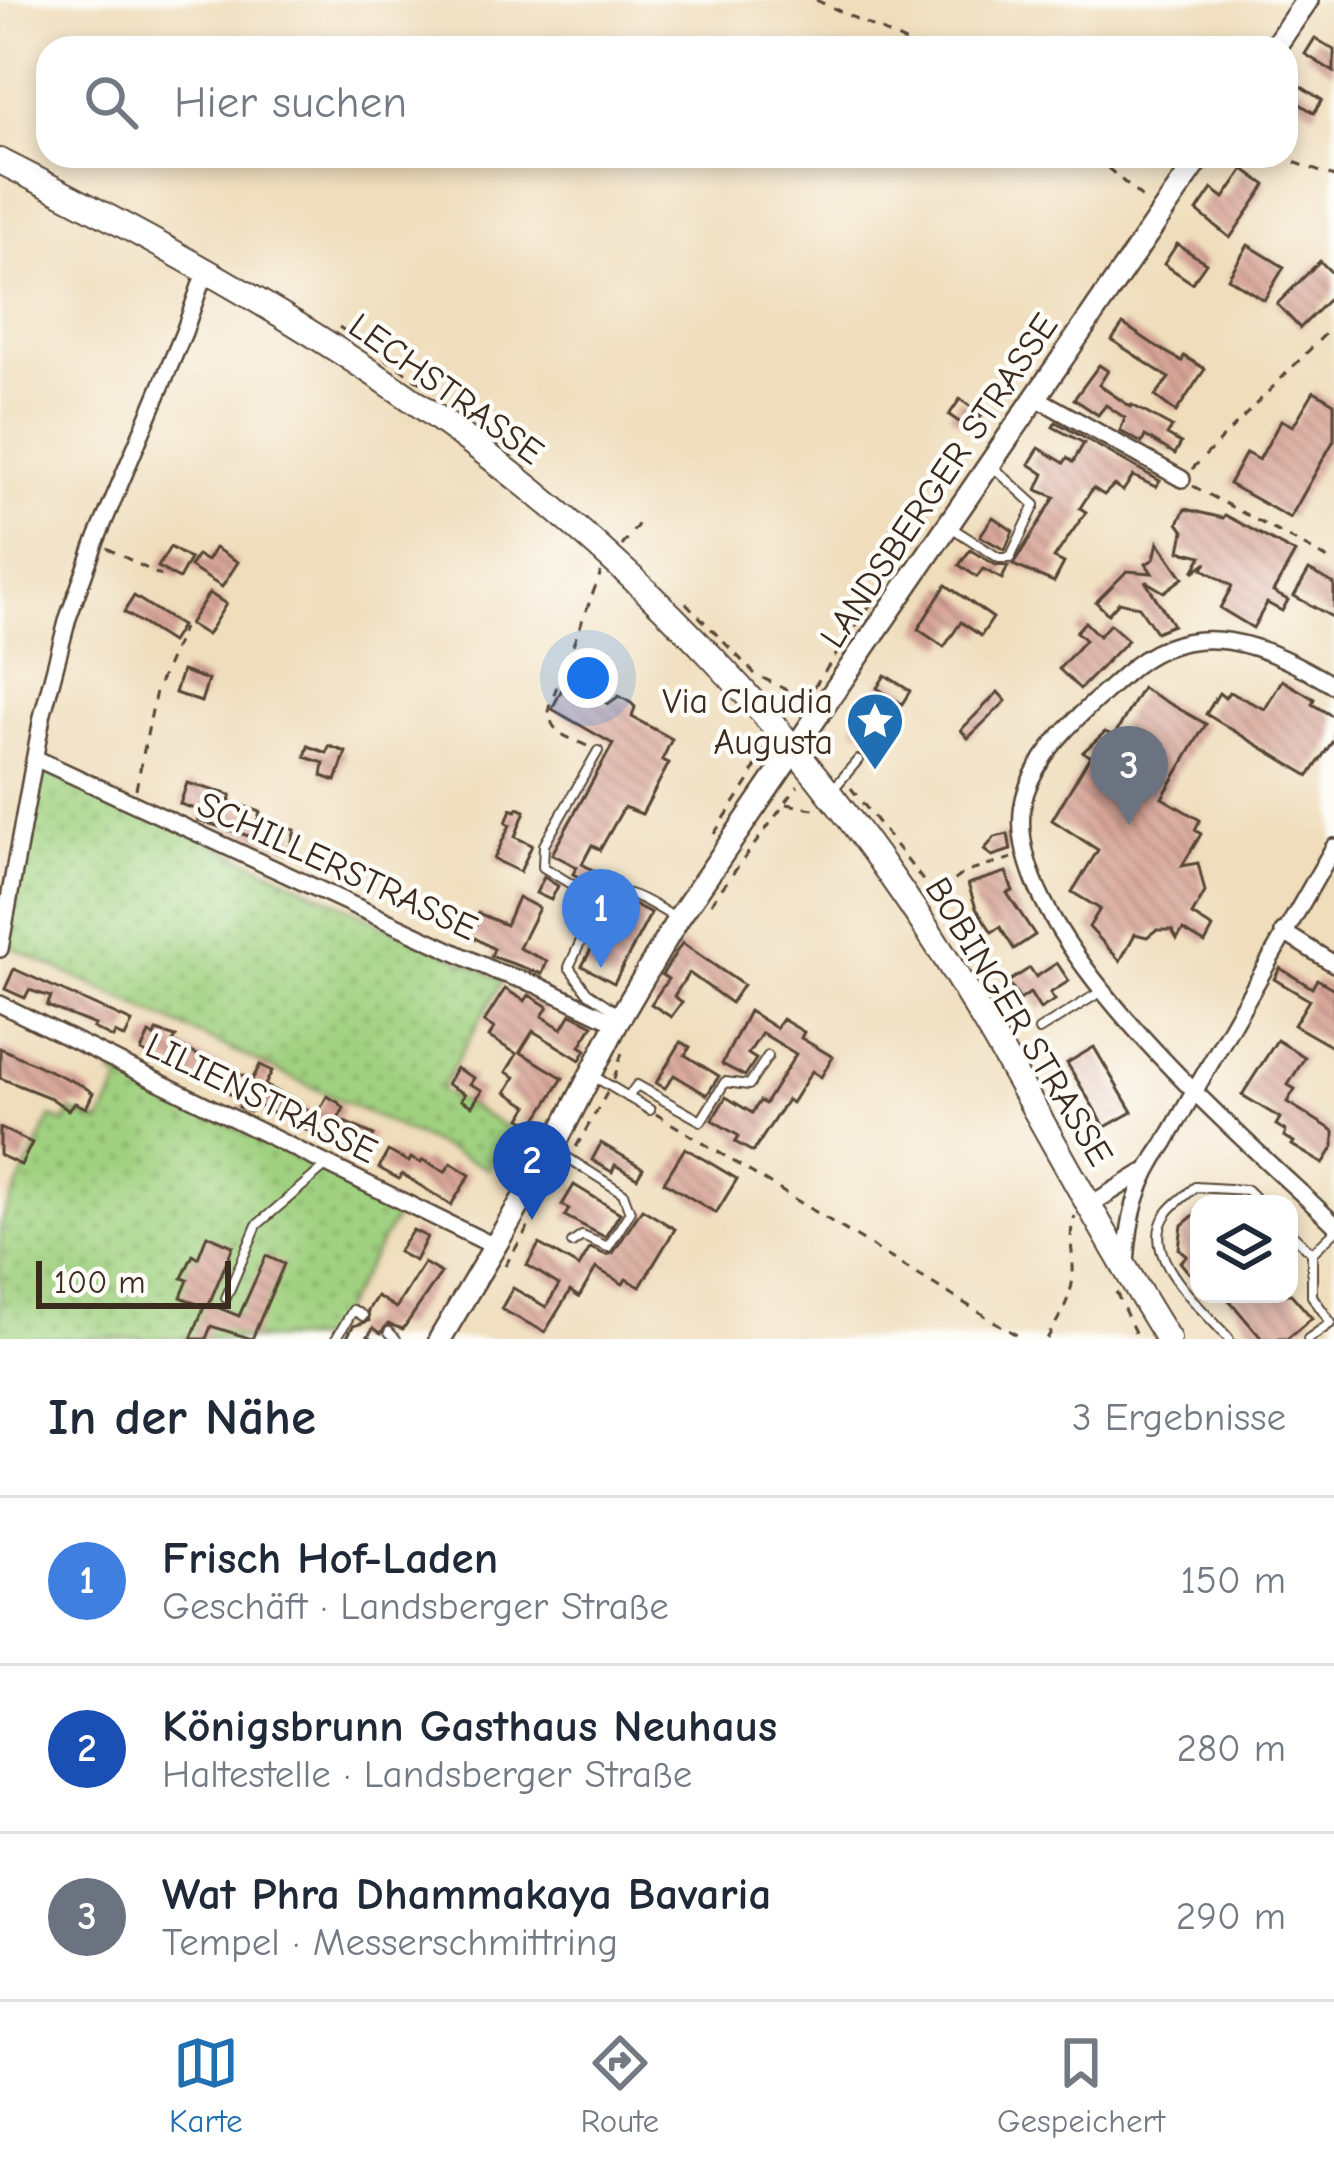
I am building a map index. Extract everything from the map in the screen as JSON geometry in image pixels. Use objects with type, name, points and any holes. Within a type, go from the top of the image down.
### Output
[{"type":"main road","name":"LECHSTRASSE","points":[[0,161],[314,337],[463,438],[610,559],[721,667],[794,750]]},
{"type":"main road","name":"BOBINGER STRASSE","points":[[794,750],[942,952],[989,1026],[1081,1211],[1118,1273],[1168,1339]]},
{"type":"street","points":[[1282,36],[1307,0]]},
{"type":"street","name":"LANDSBERGER STRASSE","points":[[440,1339],[553,1148],[619,1018],[678,919],[1193,168]]},
{"type":"street","points":[[0,950],[34,758],[68,618],[205,272]]},
{"type":"street","points":[[1035,397],[1182,479]]},
{"type":"street","points":[[1334,686],[1260,646],[1198,640],[1159,650],[1098,699],[1034,772],[1024,795],[1021,822],[1026,854],[1052,914],[1102,991],[1142,1040],[1334,1228]]},
{"type":"street","name":"SCHILLERSTRASSE","points":[[34,758],[494,971],[619,1018]]},
{"type":"street","points":[[1118,1273],[1144,1171],[1334,847]]},
{"type":"street","points":[[1283,932],[1334,964]]},
{"type":"street","name":"LILIENSTRASSE","points":[[0,1004],[496,1247]]},
{"type":"street","points":[[1081,1211],[1144,1171]]},
{"type":"lane","points":[[948,525],[999,558],[1010,558],[1019,546],[1036,507],[989,464]]},
{"type":"lane","points":[[598,751],[544,845],[541,862],[599,901]]},
{"type":"lane","points":[[830,794],[858,760]]},
{"type":"lane","points":[[619,1018],[586,992],[569,967],[599,901],[607,894],[625,891],[678,919]]},
{"type":"lane","points":[[1039,1030],[1102,991]]},
{"type":"lane","points":[[628,1097],[637,1085],[700,1121],[725,1082],[749,1085],[768,1056]]},
{"type":"lane","points":[[591,1074],[650,1110]]},
{"type":"lane","points":[[553,1148],[623,1193],[630,1212],[608,1247],[582,1236],[572,1243]]},
{"type":"lane","points":[[226,1298],[257,1225],[329,1162]]},
{"type":"lane","points":[[1190,1293],[1166,1265],[1157,1241],[1165,1214],[1196,1187],[1247,1190],[1252,1195]]},
{"type":"lane","points":[[1308,1339],[1332,1322],[1312,1296],[1312,1253],[1334,1228]]},
{"type":"lane","points":[[1298,1240],[1312,1253]]},
{"type":"lane","points":[[1198,1303],[1229,1339]]},
{"type":"lane","points":[[336,1339],[353,1310],[363,1316]]},
{"type":"path","points":[[816,0],[892,36]]},
{"type":"path","points":[[1298,164],[1334,177]]},
{"type":"path","points":[[1109,168],[1163,212]]},
{"type":"path","points":[[1334,325],[1182,479],[1334,562]]},
{"type":"path","points":[[598,751],[555,731],[549,722],[549,707],[610,559],[643,518]]},
{"type":"path","points":[[94,543],[161,576]]},
{"type":"path","points":[[133,802],[156,691],[183,628]]},
{"type":"path","points":[[786,716],[805,700]]},
{"type":"path","points":[[707,845],[750,779],[768,740]]},
{"type":"path","points":[[714,899],[794,792]]},
{"type":"path","points":[[784,803],[830,794],[935,896],[964,873],[1026,854]]},
{"type":"path","points":[[650,1110],[1023,1339]]},
{"type":"path","points":[[1081,1211],[1084,1232]]},
{"type":"path","points":[[1047,1339],[1066,1303],[1073,1276],[1069,1235],[1081,1211]]},
{"type":"path","points":[[1118,1273],[1138,1339]]},
{"type":"green space","points":[[39,762],[503,980],[440,1090],[510,1129],[489,1169],[2,943]]},
{"type":"green space","points":[[115,1070],[401,1208],[325,1339],[0,1339],[0,1224],[51,1117],[65,1123],[71,1111],[101,1123],[121,1080],[112,1075]]},
{"type":"building","points":[[1315,38],[1334,50],[1334,72],[1305,54]]},
{"type":"building","points":[[1298,85],[1322,100],[1314,113],[1298,103]]},
{"type":"building","points":[[1244,169],[1266,185],[1230,238],[1197,211],[1212,189],[1224,198]]},
{"type":"building","points":[[1177,244],[1206,263],[1192,283],[1164,264]]},
{"type":"building","points":[[1248,245],[1284,267],[1264,300],[1228,278]]},
{"type":"building","points":[[1320,261],[1334,275],[1334,294],[1300,328],[1277,304]]},
{"type":"building","points":[[1123,324],[1182,361],[1184,356],[1205,369],[1176,412],[1155,396],[1169,378],[1112,340]]},
{"type":"building","points":[[1099,365],[1108,371],[1099,385],[1172,427],[1167,435],[1181,443],[1175,454],[1145,436],[1142,443],[1120,431],[1125,418],[1106,405],[1098,415],[1074,399]]},
{"type":"building","points":[[1314,391],[1334,403],[1334,440],[1290,518],[1229,484],[1246,453],[1259,460],[1281,420],[1293,426]]},
{"type":"building","points":[[960,399],[982,415],[971,430],[949,415]]},
{"type":"building","points":[[1056,422],[1160,481],[1156,487],[1133,476],[1123,491],[1114,485],[1104,495],[1093,488],[1080,508],[1086,512],[1054,558],[1064,563],[1054,582],[1013,565],[1055,497],[1037,490],[1044,474],[1029,464],[1039,448],[1064,463],[1067,458],[1073,462],[1084,443],[1053,427]]},
{"type":"building","points":[[1185,509],[1225,515],[1295,553],[1273,592],[1288,600],[1282,611],[1267,603],[1253,628],[1220,608],[1232,586],[1203,569],[1207,562],[1193,572],[1202,556],[1180,551],[1184,531],[1178,523]]},
{"type":"building","points":[[993,517],[1013,531],[1005,550],[980,536]]},
{"type":"building","points":[[1158,542],[1183,578],[1164,592],[1145,581],[1173,625],[1156,632],[1139,607],[1119,602],[1108,614],[1096,602],[1127,571],[1152,573],[1146,564],[1154,559]]},
{"type":"building","points":[[170,547],[190,559],[179,579],[158,567]]},
{"type":"building","points":[[215,548],[238,562],[222,587],[190,567],[197,555],[207,561]]},
{"type":"building","points":[[970,550],[996,565],[1008,566],[1002,579],[983,569],[977,577],[959,565]]},
{"type":"building","points":[[1309,570],[1334,584],[1334,618],[1294,596]]},
{"type":"building","points":[[946,585],[993,618],[981,636],[961,622],[944,647],[918,629]]},
{"type":"building","points":[[209,593],[226,604],[207,635],[189,624]]},
{"type":"building","points":[[134,596],[181,626],[171,642],[124,612]]},
{"type":"building","points":[[1085,622],[1099,636],[1110,624],[1128,640],[1080,689],[1059,669],[1085,640],[1076,632]]},
{"type":"building","points":[[182,671],[208,680],[201,702],[175,693]]},
{"type":"building","points":[[885,675],[910,691],[902,704],[877,688]]},
{"type":"building","points":[[583,678],[598,686],[593,695],[608,704],[619,696],[635,707],[632,717],[672,739],[662,760],[669,763],[642,814],[624,807],[600,850],[592,845],[582,864],[607,878],[600,889],[573,874],[577,867],[552,854],[613,744],[552,709],[565,683],[578,687]]},
{"type":"building","points":[[1282,680],[1334,717],[1334,739],[1309,776],[1206,714],[1219,693],[1225,698],[1229,692],[1265,709]]},
{"type":"building","points":[[1142,688],[1206,724],[1162,798],[1200,820],[1195,830],[1201,834],[1182,866],[1198,863],[1205,892],[1192,915],[1213,928],[1205,943],[1183,930],[1177,939],[1172,930],[1156,930],[1147,937],[1135,934],[1120,961],[1089,927],[1100,909],[1072,892],[1098,850],[1052,820],[1090,756],[1083,752],[1105,732],[1114,736]]},
{"type":"building","points":[[998,692],[1006,701],[968,738],[961,730]]},
{"type":"building","points":[[863,710],[894,731],[883,747],[853,726]]},
{"type":"building","points":[[308,746],[327,753],[329,746],[346,752],[336,781],[322,776],[324,763],[305,757]]},
{"type":"building","points":[[187,783],[231,795],[229,801],[260,812],[258,819],[295,830],[290,849],[198,820],[201,811],[180,804]]},
{"type":"building","points":[[511,809],[525,811],[515,837],[532,845],[520,872],[494,859],[510,825],[506,823]]},
{"type":"building","points":[[1008,834],[1011,850],[992,856],[984,850],[995,837]]},
{"type":"building","points":[[1006,872],[1013,891],[1007,893],[1035,935],[1014,949],[1000,927],[992,932],[968,884]]},
{"type":"building","points":[[544,877],[558,886],[551,900],[536,893]]},
{"type":"building","points":[[518,897],[539,908],[519,948],[547,961],[542,974],[491,956],[494,949],[468,934],[478,913],[506,925]]},
{"type":"building","points":[[631,903],[651,913],[614,983],[582,966],[611,913],[622,919]]},
{"type":"building","points":[[682,943],[743,985],[731,1003],[689,973],[674,996],[682,1002],[671,1017],[651,1004],[668,979],[662,975]]},
{"type":"building","points":[[1057,963],[1069,981],[1050,993],[1055,1000],[1040,1009],[1030,993],[1020,1000],[1008,982],[1030,968],[1036,977]]},
{"type":"building","points":[[1280,968],[1312,988],[1317,979],[1334,989],[1334,1048],[1294,1025],[1309,1000],[1274,979]]},
{"type":"building","points":[[14,969],[132,1022],[125,1038],[115,1033],[113,1038],[93,1028],[95,1025],[47,1006],[51,997],[29,990],[25,998],[5,989]]},
{"type":"building","points":[[505,989],[525,1001],[529,995],[548,1007],[542,1016],[562,1029],[571,1014],[593,1025],[580,1046],[586,1050],[580,1060],[533,1031],[520,1052],[563,1078],[533,1125],[521,1118],[528,1106],[506,1092],[515,1077],[506,1072],[517,1054],[489,1037],[494,1028],[484,1022]]},
{"type":"building","points":[[749,1011],[776,1028],[782,1019],[804,1032],[801,1038],[833,1057],[821,1077],[812,1071],[792,1103],[787,1100],[753,1152],[735,1142],[739,1136],[712,1120],[726,1097],[752,1113],[760,1101],[765,1104],[796,1054],[762,1033],[748,1054],[756,1059],[745,1076],[722,1064]]},
{"type":"building","points":[[156,1031],[176,1037],[173,1042],[187,1050],[252,1080],[260,1065],[272,1071],[265,1085],[317,1115],[327,1096],[344,1108],[338,1119],[374,1135],[365,1151],[355,1146],[352,1154],[254,1103],[250,1112],[239,1107],[243,1100],[141,1051],[149,1034],[154,1036]]},
{"type":"building","points":[[1277,1040],[1305,1057],[1288,1085],[1295,1089],[1287,1102],[1334,1131],[1334,1146],[1323,1164],[1292,1145],[1284,1136],[1286,1131],[1276,1125],[1280,1118],[1242,1095]]},
{"type":"building","points":[[681,1042],[690,1047],[685,1055],[719,1076],[707,1095],[674,1075],[665,1088],[656,1083]]},
{"type":"building","points":[[1094,1047],[1132,1112],[1105,1127],[1067,1063]]},
{"type":"building","points":[[0,1048],[83,1086],[93,1093],[86,1108],[75,1103],[68,1110],[51,1098],[0,1078]]},
{"type":"building","points":[[456,1068],[474,1078],[470,1084],[482,1090],[472,1106],[461,1100],[465,1094],[447,1084]]},
{"type":"building","points":[[0,1128],[32,1143],[21,1165],[0,1155]]},
{"type":"building","points":[[601,1143],[643,1168],[637,1178],[615,1165],[612,1172],[592,1160]]},
{"type":"building","points":[[685,1148],[737,1179],[716,1213],[664,1182]]},
{"type":"building","points":[[388,1151],[409,1162],[411,1158],[423,1160],[445,1172],[451,1163],[470,1175],[451,1205],[402,1174],[399,1179],[379,1168]]},
{"type":"building","points":[[574,1185],[620,1213],[605,1237],[565,1216],[569,1209],[562,1205]]},
{"type":"building","points":[[642,1209],[675,1229],[640,1287],[626,1279],[623,1284],[596,1268],[579,1297],[570,1291],[545,1332],[501,1309],[513,1288],[546,1307],[559,1285],[527,1265],[539,1244],[579,1267],[590,1248],[613,1253]]},
{"type":"building","points":[[1190,1218],[1190,1273],[1180,1262],[1187,1256],[1179,1249],[1182,1225]]},
{"type":"building","points":[[413,1230],[427,1237],[415,1261],[398,1252]]},
{"type":"building","points":[[207,1235],[233,1246],[209,1304],[239,1316],[266,1256],[284,1264],[252,1339],[211,1326],[206,1339],[191,1339],[204,1307],[181,1297],[188,1280],[182,1278],[193,1255],[198,1258]]},
{"type":"building","points":[[424,1263],[441,1273],[403,1329],[388,1324],[381,1333],[373,1328],[368,1336],[373,1339],[346,1339],[353,1326],[369,1321],[368,1310],[377,1296],[396,1308]]},
{"type":"building","points":[[1298,1302],[1312,1318],[1287,1339],[1262,1339],[1232,1303]]},
{"type":"place","name":"Via Claudia Augusta","points":[[875,772]]},
{"type":"place","name":"Wat Phra Dhammakaya Bavaria","points":[[1129,825]]},
{"type":"place","name":"Frisch Hof-Laden","points":[[601,968]]},
{"type":"place","name":"Königsbrunn Gasthaus Neuhaus","points":[[532,1220]]}]
